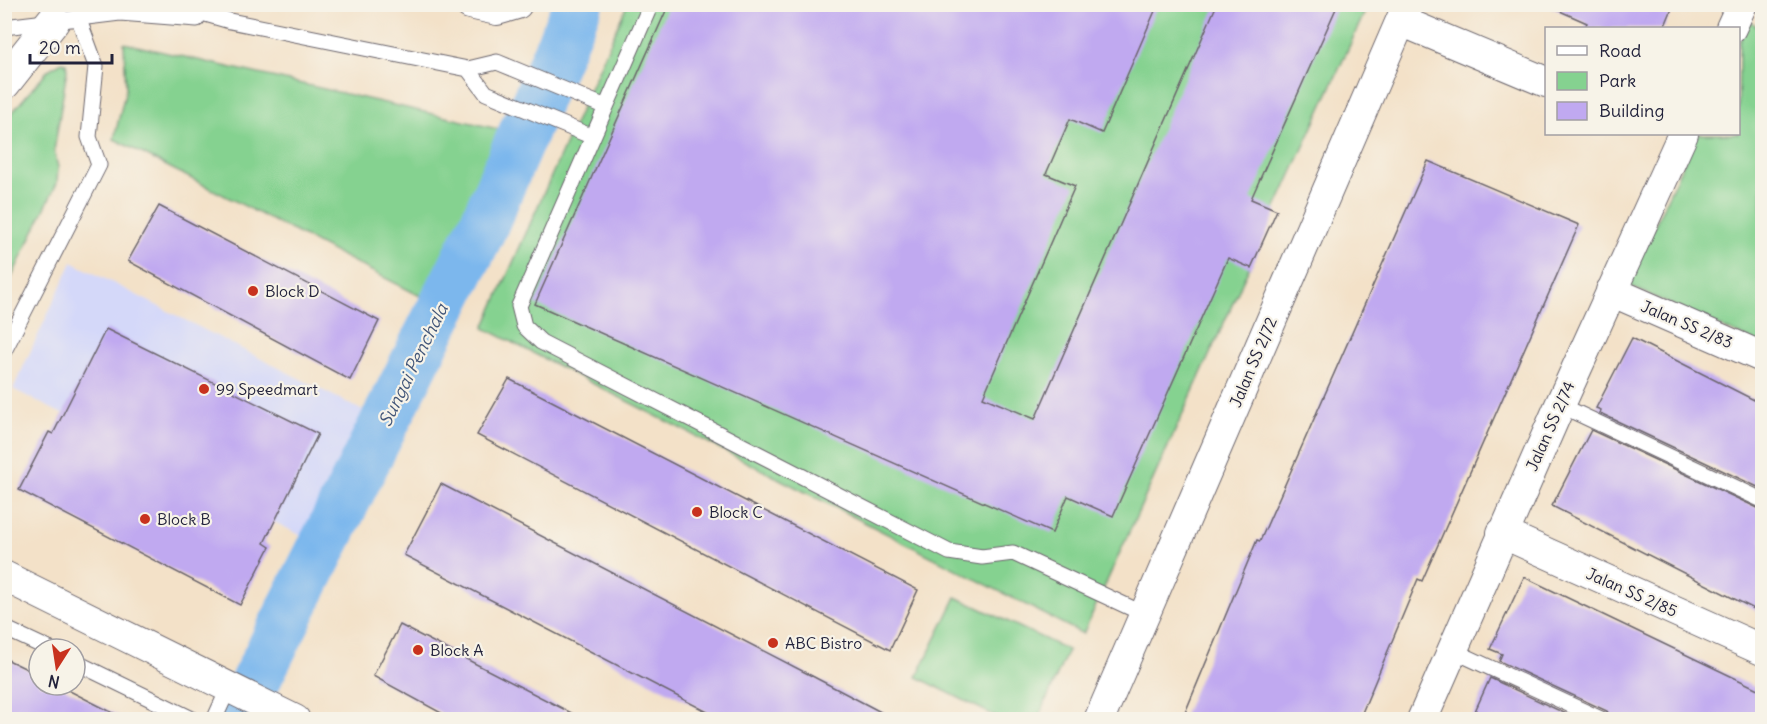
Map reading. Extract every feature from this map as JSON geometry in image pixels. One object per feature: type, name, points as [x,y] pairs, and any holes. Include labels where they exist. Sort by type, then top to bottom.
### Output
[{"type":"main road","points":[[4,83],[65,19]]},
{"type":"street","points":[[470,4],[497,10],[517,5]]},
{"type":"street","points":[[1731,27],[1742,4]]},
{"type":"street","points":[[1405,13],[1545,82]]},
{"type":"street","name":"Jalan SS 2/72","points":[[1099,720],[1405,13]]},
{"type":"street","name":"Jalan SS 2/74","points":[[1422,720],[1502,533],[1680,135]]},
{"type":"street","name":"Jalan SS 2/83","points":[[1611,291],[1762,357]]},
{"type":"street","name":"Jalan SS 2/85","points":[[1502,533],[1762,650]]},
{"type":"street","points":[[4,576],[295,720]]},
{"type":"lane","points":[[171,4],[230,21],[468,69],[497,62],[599,104]]},
{"type":"lane","points":[[651,4],[586,134],[519,306],[524,326],[541,342],[948,552],[982,557],[1013,553],[1144,614]]},
{"type":"lane","points":[[4,27],[120,13],[230,21]]},
{"type":"lane","points":[[4,351],[99,165],[89,137],[96,66],[65,19]]},
{"type":"lane","points":[[468,69],[486,93],[586,134]]},
{"type":"lane","points":[[1560,405],[1762,500]]},
{"type":"lane","points":[[4,628],[27,639]]},
{"type":"lane","points":[[1452,650],[1603,720]]},
{"type":"lane","points":[[87,668],[194,720]]},
{"type":"lane","points":[[214,720],[229,687]]},
{"type":"shaded area","points":[[72,262],[367,413],[304,537],[13,389]]},
{"type":"green space","points":[[627,5],[1368,5],[1083,634],[484,328]]},
{"type":"green space","points":[[1749,20],[1762,30],[1762,345],[1627,285],[1697,135],[1740,135],[1740,40]]},
{"type":"green space","points":[[124,43],[507,131],[428,300],[114,139],[126,89]]},
{"type":"green space","points":[[62,62],[66,63],[67,70],[54,151],[58,167],[57,183],[5,291],[5,121],[48,70]]},
{"type":"green space","points":[[956,597],[1068,650],[1038,719],[1001,719],[917,677]]},
{"type":"building","points":[[669,4],[1158,4],[1102,133],[1070,119],[1046,174],[1075,186],[983,397],[1035,419],[1217,4],[1338,4],[1251,199],[1277,210],[1251,268],[1228,258],[1113,516],[1068,496],[1052,533],[535,304]]},
{"type":"building","points":[[1544,4],[1674,4],[1664,27],[1585,27],[1587,23]]},
{"type":"building","points":[[1428,161],[1579,225],[1422,581],[1418,579],[1359,720],[1182,720],[1257,540],[1260,541]]},
{"type":"building","name":"Block D","points":[[159,206],[379,321],[350,380],[128,261]]},
{"type":"building","points":[[106,329],[318,434],[264,543],[270,547],[240,605],[19,490],[49,432],[53,434]]},
{"type":"building","points":[[1632,338],[1762,404],[1762,489],[1600,413],[1601,410],[1596,408]]},
{"type":"building","name":"Block C","points":[[509,379],[918,590],[890,650],[477,435]]},
{"type":"building","points":[[1591,430],[1762,510],[1762,613],[1552,506]]},
{"type":"building","points":[[441,484],[896,720],[723,720],[404,555]]},
{"type":"building","points":[[1524,577],[1762,691],[1762,720],[1613,720],[1607,711],[1499,661],[1502,654],[1490,649]]},
{"type":"building","name":"Block A","points":[[400,625],[585,720],[454,720],[373,676]]},
{"type":"building","points":[[4,658],[27,669],[27,697],[82,697],[127,720],[4,720]]},
{"type":"building","points":[[1490,678],[1579,720],[1471,720]]},
{"type":"waterway","name":"Sungai Penchala","points":[[236,720],[484,224],[578,4]]},
{"type":"place","name":"Block D","points":[[253,291]]},
{"type":"place","name":"99 Speedmart","points":[[204,389]]},
{"type":"place","name":"Block C","points":[[697,512]]},
{"type":"place","name":"Block B","points":[[145,519]]},
{"type":"place","name":"ABC Bistro","points":[[773,643]]},
{"type":"place","name":"Block A","points":[[418,650]]}]
